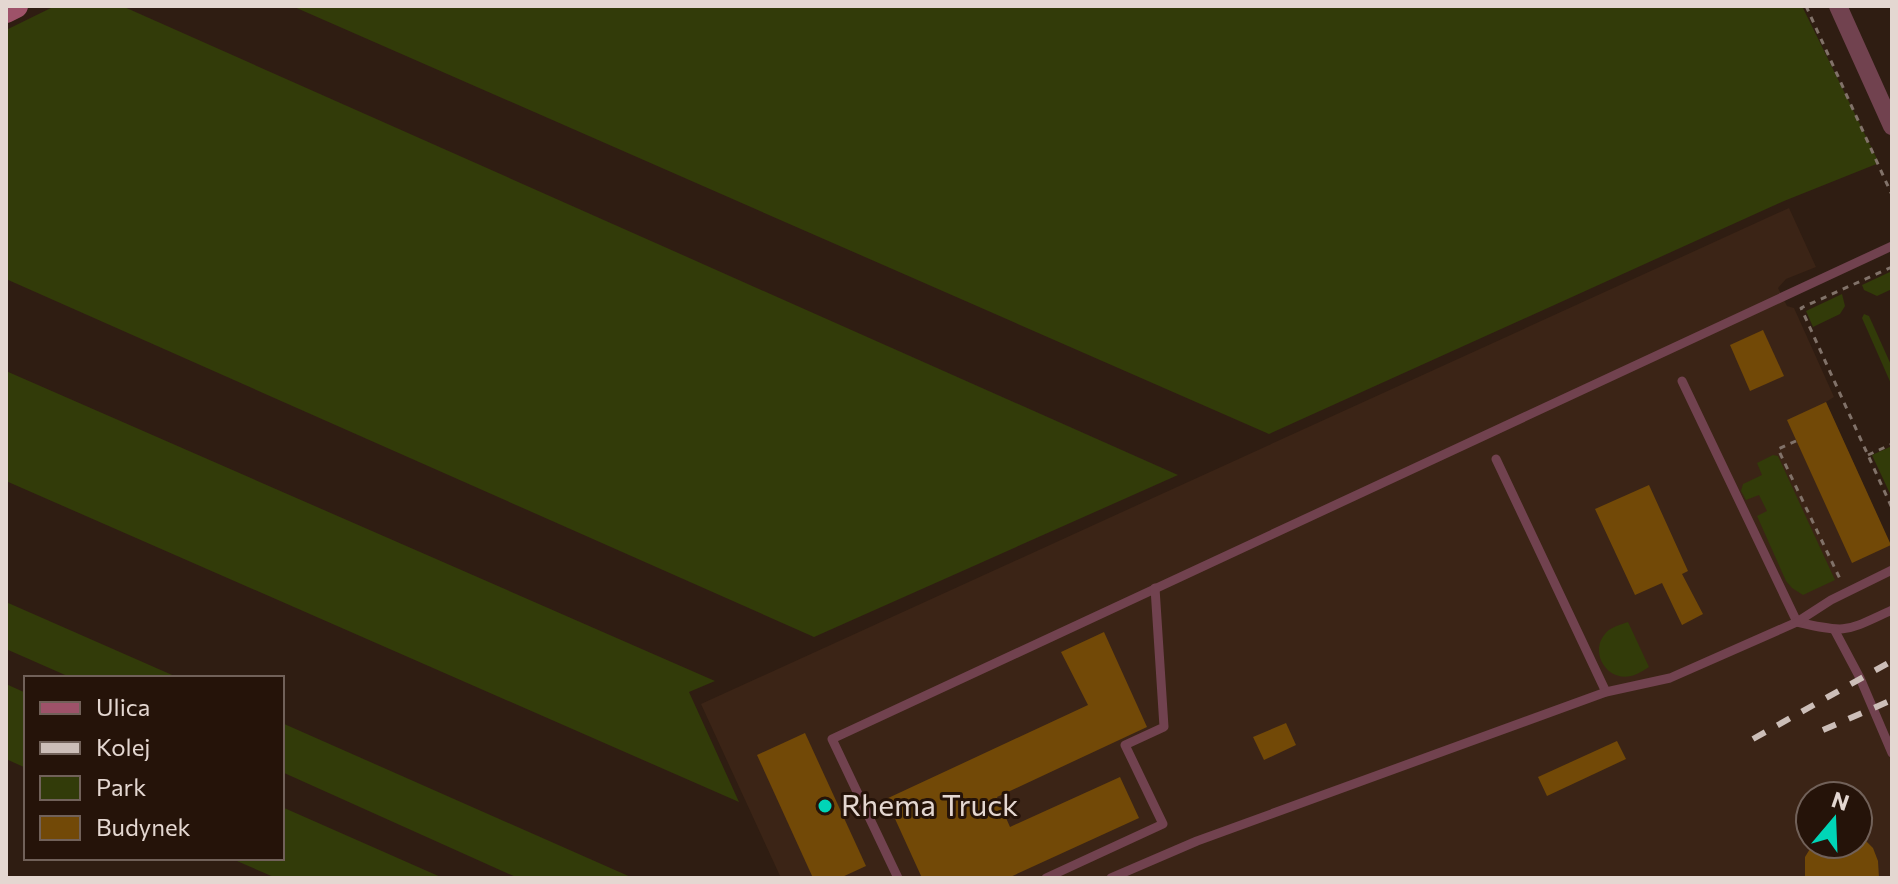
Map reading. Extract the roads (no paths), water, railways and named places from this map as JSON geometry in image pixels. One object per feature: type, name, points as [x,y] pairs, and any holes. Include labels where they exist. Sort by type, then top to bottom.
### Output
[{"type":"street","points":[[6,11],[16,6]]},
{"type":"street","points":[[1838,6],[1892,126]]},
{"type":"lane","points":[[898,878],[832,739],[1892,246]]},
{"type":"lane","points":[[1682,381],[1797,622]]},
{"type":"lane","points":[[1496,459],[1606,692]]},
{"type":"lane","points":[[1111,878],[1197,841],[1606,692],[1670,678],[1797,622],[1831,600],[1892,570]]},
{"type":"lane","points":[[1046,878],[1163,824],[1125,745],[1164,727],[1155,588]]},
{"type":"lane","points":[[1797,622],[1835,631],[1848,630],[1892,610]]},
{"type":"lane","points":[[1835,631],[1860,678],[1892,753]]},
{"type":"railway","points":[[1753,739],[1892,661]]},
{"type":"railway","points":[[1823,730],[1892,700]]},
{"type":"place","name":"Rhema Truck","points":[[825,806]]}]
